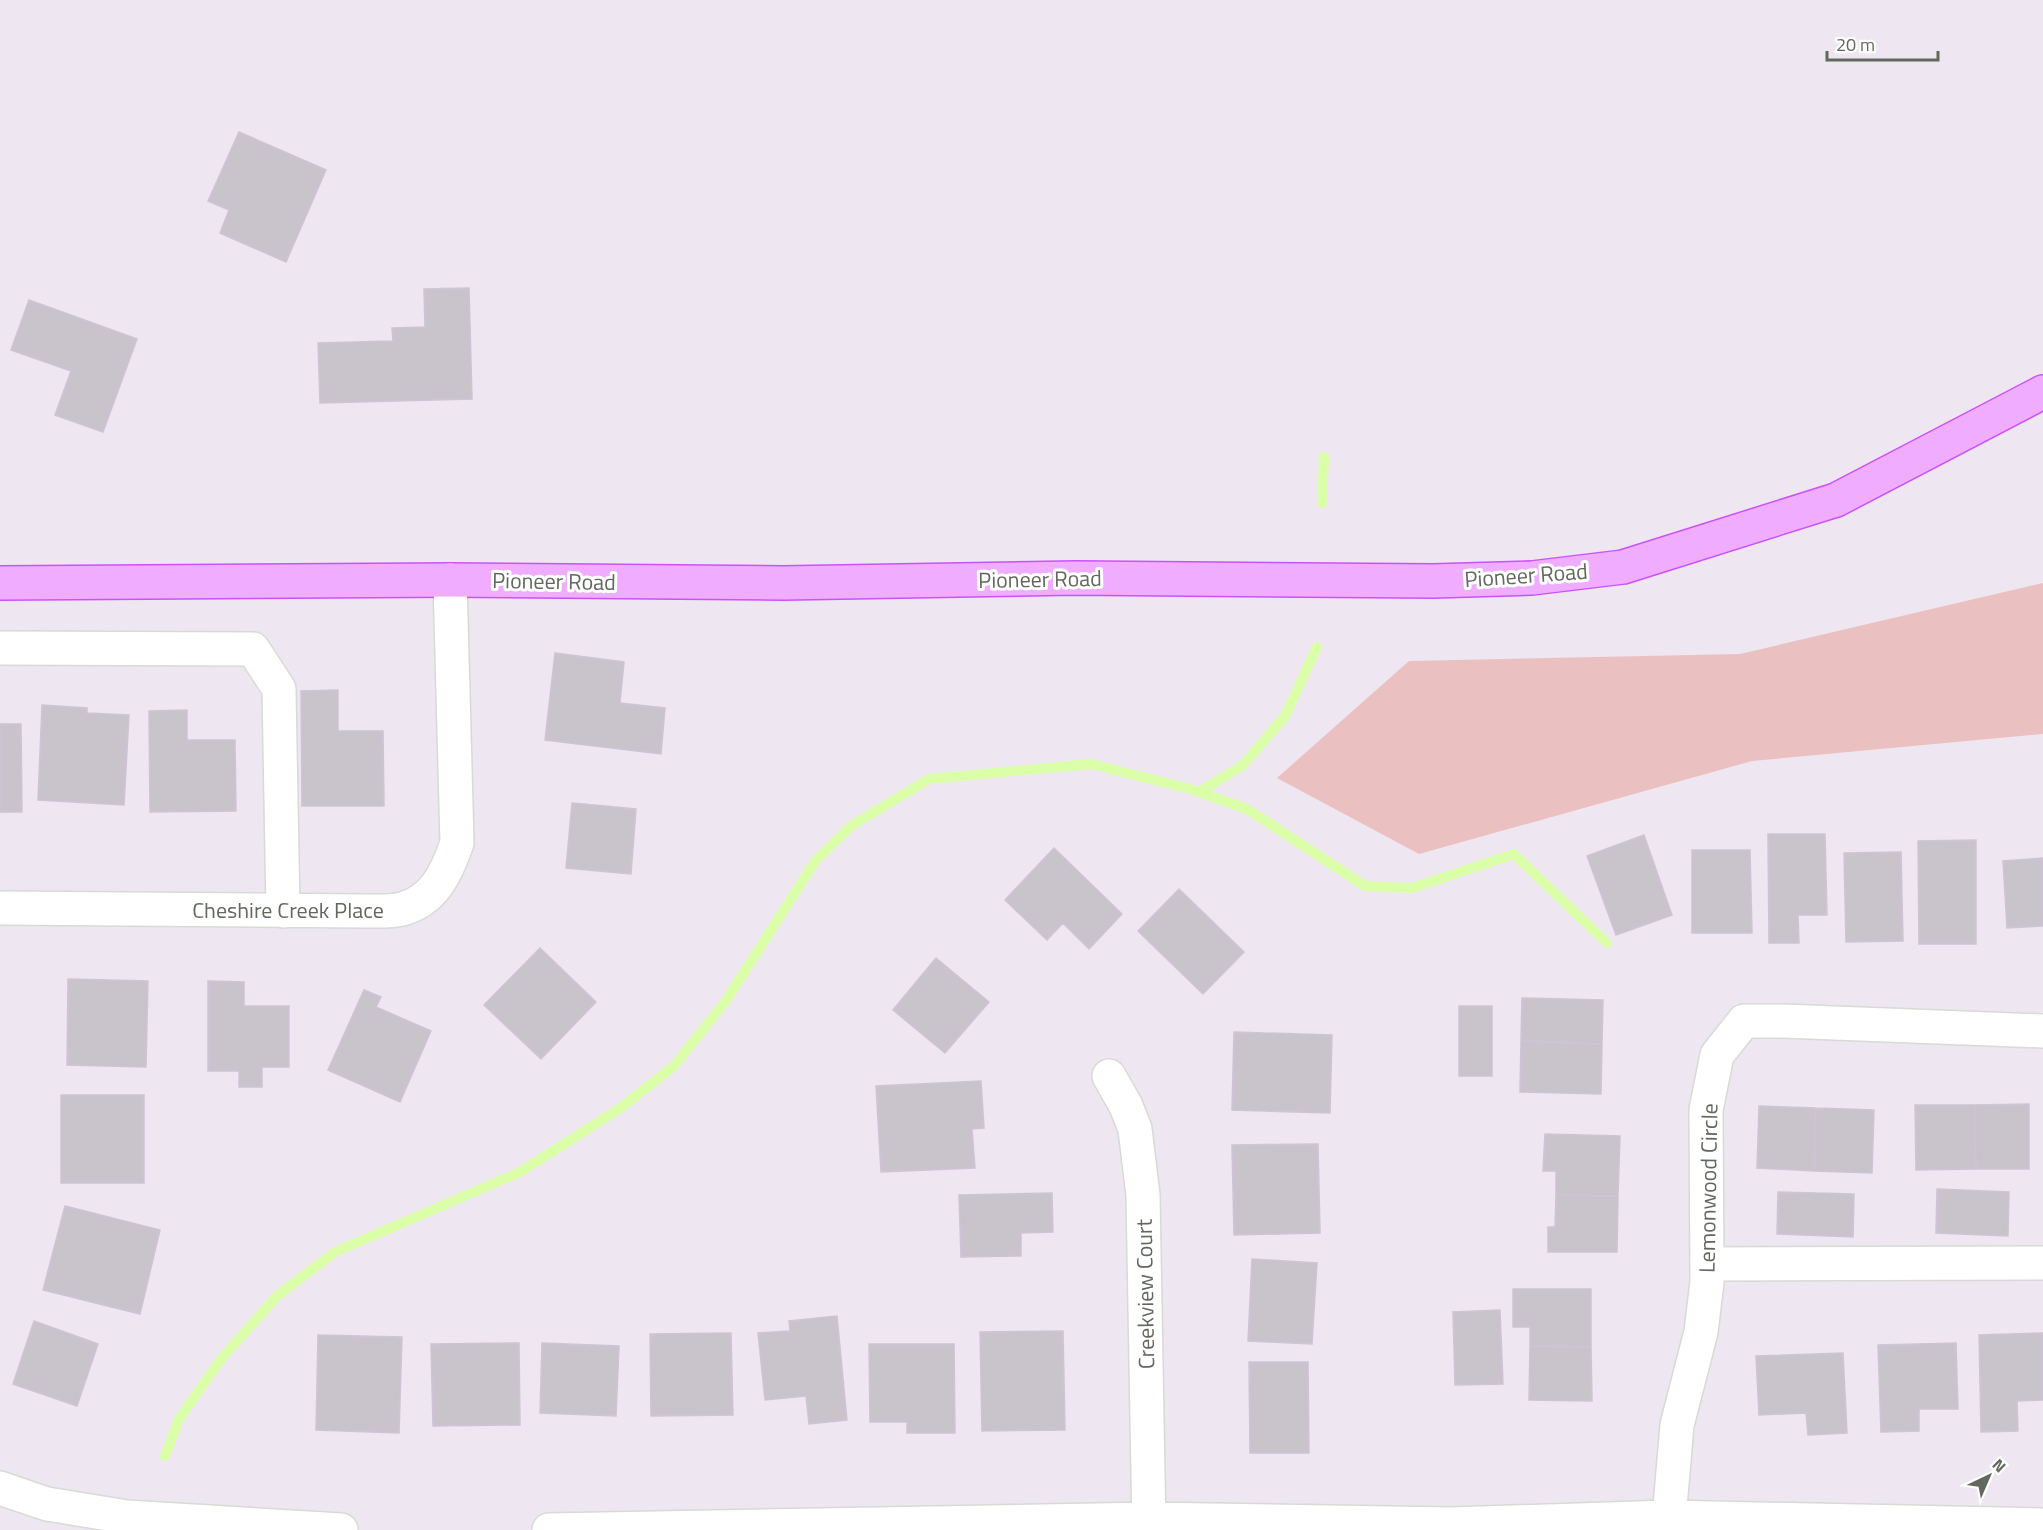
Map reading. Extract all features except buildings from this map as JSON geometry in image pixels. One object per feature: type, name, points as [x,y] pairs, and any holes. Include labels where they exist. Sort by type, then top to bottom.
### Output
[{"type":"main road","name":"Pioneer Road","points":[[0,583],[450,580],[783,583],[1075,578],[1433,581],[1532,578],[1623,567],[1836,500],[2043,392]]},
{"type":"street","name":"Cheshire Creek Place","points":[[0,908],[401,910],[421,902],[438,885],[457,843],[450,580]]},
{"type":"street","points":[[0,648],[253,649],[279,689],[283,911]]},
{"type":"street","name":"Lemonwood Circle","points":[[1668,1523],[1677,1425],[1701,1332],[1707,1282],[1706,1110],[1717,1055],[1744,1022],[1783,1021],[2043,1031]]},
{"type":"street","name":"Creekview Court","points":[[1109,1076],[1126,1106],[1135,1129],[1143,1195],[1149,1524]]},
{"type":"street","points":[[1707,1264],[2043,1263]]},
{"type":"street","points":[[0,1488],[47,1504],[127,1517],[341,1530]]},
{"type":"street","points":[[549,1530],[1149,1524],[1451,1527],[1668,1523],[2043,1525]]},
{"type":"shaded area","points":[[2043,583],[2043,734],[1752,761],[1419,854],[1277,778],[1409,661],[1740,654]]},
{"type":"waterway","points":[[1322,503],[1324,457]]},
{"type":"waterway","points":[[1199,792],[1243,765],[1285,716],[1317,647]]},
{"type":"waterway","points":[[165,1456],[179,1419],[221,1359],[277,1296],[335,1252],[520,1172],[619,1109],[674,1066],[725,1002],[816,860],[851,826],[929,779],[1091,764],[1190,789],[1247,809],[1365,886],[1412,888],[1514,854],[1607,943]]}]
